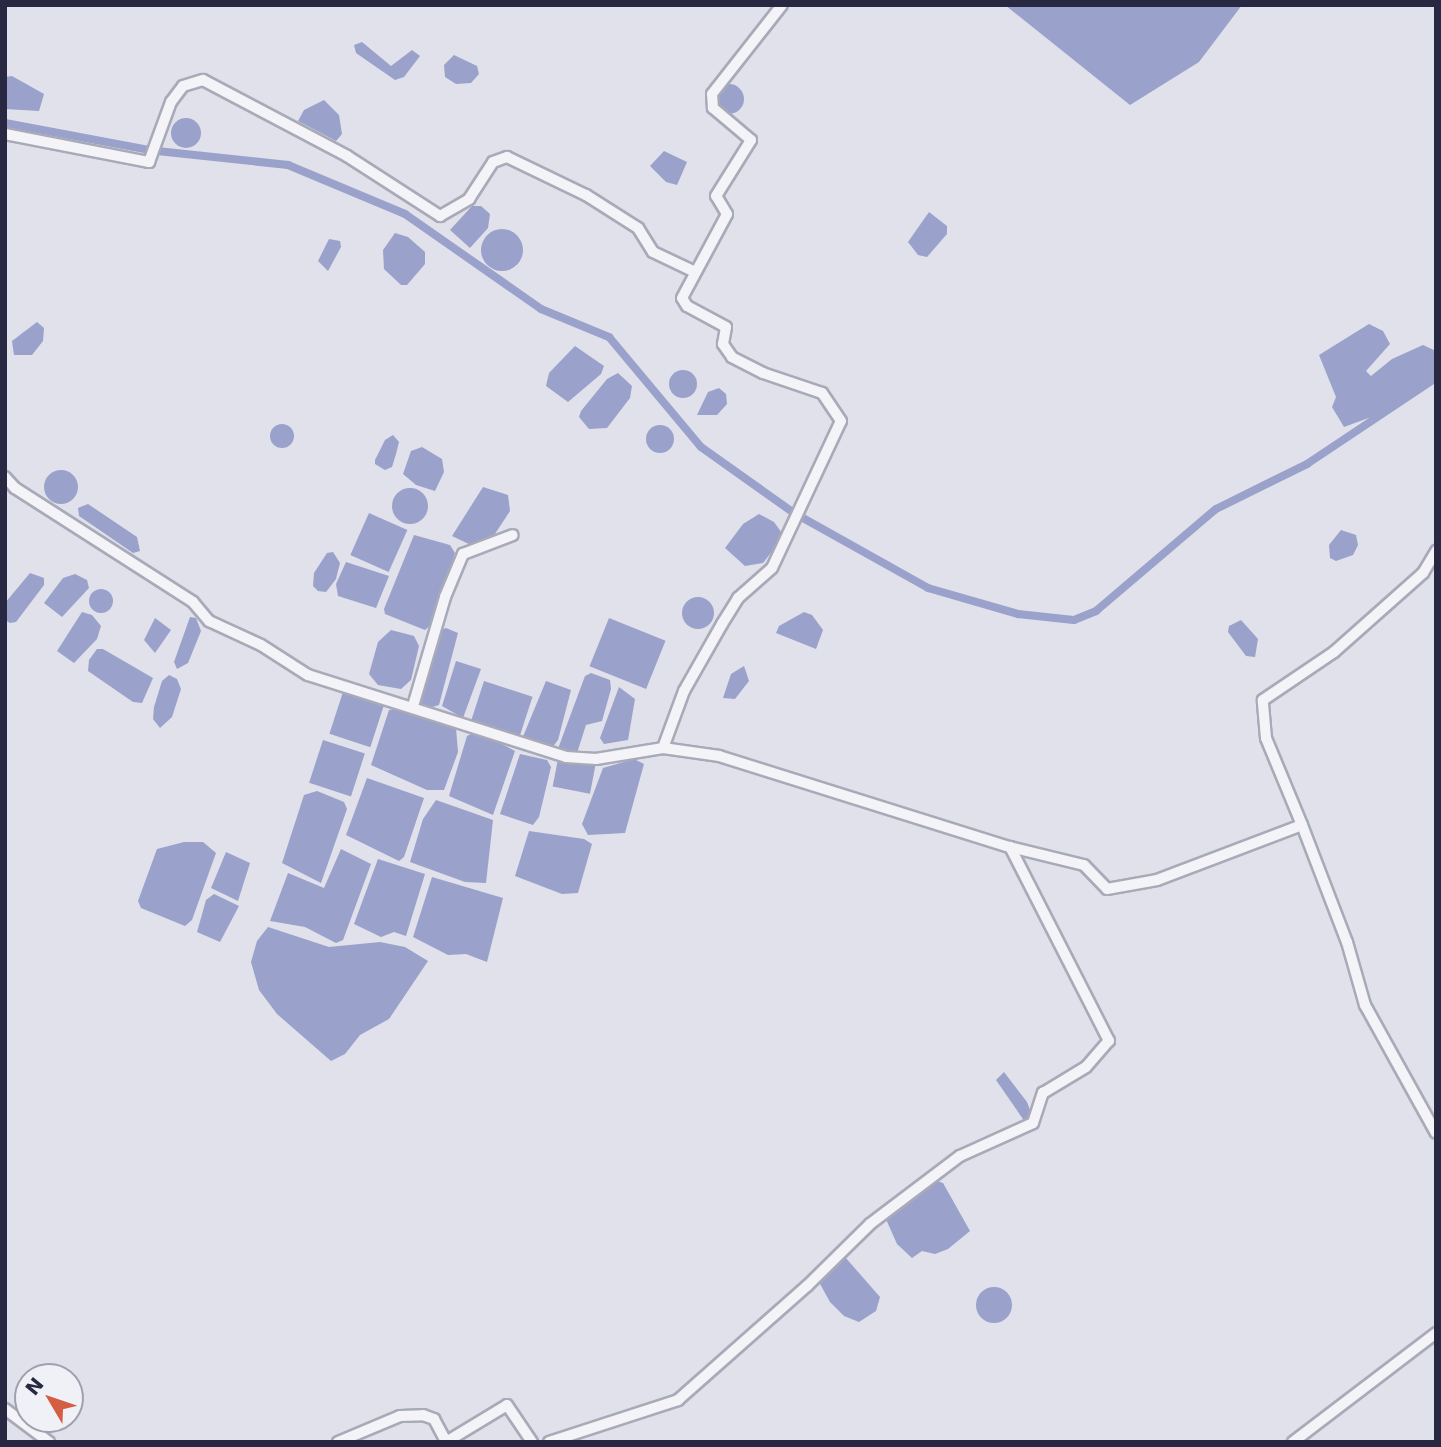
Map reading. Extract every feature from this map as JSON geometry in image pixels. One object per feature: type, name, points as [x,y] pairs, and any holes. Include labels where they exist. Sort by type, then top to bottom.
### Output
[{"type":"street","points":[[663,748],[684,691],[722,624],[738,598],[772,568],[841,421],[822,393],[763,373],[726,351],[726,327],[687,306],[682,298],[693,271],[727,214],[716,196],[751,140],[713,108],[712,94],[782,5]]},
{"type":"street","points":[[5,134],[149,162],[171,102],[183,86],[203,80],[315,138],[440,216],[469,199],[493,162],[507,157],[586,195],[638,229],[653,253],[693,271]]},
{"type":"street","points":[[5,477],[15,488],[193,602],[209,621],[261,645],[308,675],[413,706],[566,757],[596,759],[663,748],[719,757],[1010,847],[1084,865],[1107,889],[1204,864],[1302,825]]},
{"type":"street","points":[[413,706],[445,597],[463,554],[513,535]]},
{"type":"street","points":[[1436,551],[1423,573],[1334,652],[1263,700],[1266,738],[1347,942],[1365,1005],[1436,1133]]},
{"type":"street","points":[[549,1442],[678,1400],[807,1286],[870,1224],[960,1156],[1033,1123],[1037,1099],[1086,1067],[1110,1041],[1010,847]]},
{"type":"street","points":[[1293,1442],[1436,1333]]},
{"type":"street","points":[[338,1442],[400,1416],[423,1415],[434,1419],[446,1442],[507,1405],[532,1442]]},
{"type":"street","points":[[5,1409],[48,1442]]},
{"type":"water","points":[[1005,5],[1242,5],[1199,62],[1130,105]]},
{"type":"water","points":[[362,42],[391,66],[412,50],[420,56],[404,77],[395,80],[356,53],[354,45]]},
{"type":"water","points":[[454,55],[477,66],[479,74],[471,83],[456,84],[445,77],[444,65]]},
{"type":"water","points":[[12,76],[44,94],[39,111],[5,109],[5,77]]},
{"type":"water","points":[[729,84],[735,85],[743,93],[743,105],[735,113],[729,114],[723,113],[715,105],[714,99],[715,93],[723,85]]},
{"type":"water","points":[[324,100],[339,115],[342,134],[336,141],[298,121],[304,110]]},
{"type":"water","points":[[186,118],[197,122],[201,133],[197,144],[186,148],[175,144],[171,133],[175,122]]},
{"type":"water","points":[[664,151],[687,162],[677,185],[666,182],[650,166]]},
{"type":"water","points":[[472,206],[481,206],[490,214],[488,228],[470,248],[450,230]]},
{"type":"water","points":[[929,212],[947,226],[947,234],[927,257],[918,255],[908,242]]},
{"type":"water","points":[[502,229],[517,235],[523,250],[517,265],[502,271],[487,265],[481,250],[487,235]]},
{"type":"water","points":[[395,233],[408,237],[425,252],[425,264],[407,285],[401,285],[384,269],[383,250]]},
{"type":"water","points":[[329,239],[340,241],[341,247],[328,271],[318,261]]},
{"type":"water","points":[[37,322],[44,328],[43,341],[32,355],[14,355],[12,341]]},
{"type":"water","points":[[1369,324],[1383,331],[1390,344],[1366,371],[1371,376],[1392,359],[1423,345],[1436,351],[1436,374],[1374,416],[1344,427],[1332,407],[1336,397],[1319,355]]},
{"type":"water","points":[[575,346],[604,366],[601,374],[568,402],[546,386],[549,373]]},
{"type":"water","points":[[683,370],[693,374],[697,384],[693,394],[683,398],[673,394],[669,384],[673,374]]},
{"type":"water","points":[[618,373],[632,386],[630,398],[607,428],[589,429],[579,417],[581,411],[607,379]]},
{"type":"water","points":[[719,388],[726,394],[727,404],[717,415],[697,415],[708,392]]},
{"type":"water","points":[[277,424],[287,424],[294,431],[294,441],[287,448],[277,448],[270,441],[270,431]]},
{"type":"water","points":[[660,425],[670,429],[674,439],[670,449],[660,453],[650,449],[646,439],[650,429]]},
{"type":"water","points":[[393,435],[399,442],[392,467],[385,470],[375,464],[375,460],[385,440]]},
{"type":"water","points":[[422,447],[442,459],[444,472],[435,491],[416,485],[403,474],[411,451]]},
{"type":"water","points":[[61,470],[73,475],[78,487],[73,499],[61,504],[49,499],[44,487],[49,475]]},
{"type":"water","points":[[483,487],[508,495],[510,511],[491,540],[475,547],[452,536]]},
{"type":"water","points":[[410,488],[423,493],[428,506],[423,519],[410,524],[397,519],[392,506],[397,493]]},
{"type":"water","points":[[88,504],[137,537],[140,551],[133,553],[79,516],[78,508]]},
{"type":"water","points":[[369,513],[407,530],[389,572],[350,555]]},
{"type":"water","points":[[759,514],[774,522],[784,536],[763,563],[745,566],[725,548],[743,524]]},
{"type":"water","points":[[1341,530],[1356,535],[1358,545],[1353,555],[1336,561],[1330,558],[1329,545]]},
{"type":"water","points":[[414,535],[450,545],[455,553],[432,624],[425,630],[385,614],[384,609]]},
{"type":"water","points":[[333,552],[340,563],[336,579],[326,592],[318,591],[313,586],[314,573],[327,553]]},
{"type":"water","points":[[346,562],[389,576],[376,608],[338,596],[336,584]]},
{"type":"water","points":[[30,573],[44,578],[44,585],[16,622],[10,623],[5,620],[5,603]]},
{"type":"water","points":[[75,574],[87,580],[89,588],[62,617],[44,603],[63,578]]},
{"type":"water","points":[[96,589],[106,589],[113,596],[113,606],[106,613],[96,613],[89,606],[89,596]]},
{"type":"water","points":[[698,597],[710,601],[714,613],[710,625],[698,629],[686,625],[682,613],[686,601]]},
{"type":"water","points":[[82,612],[92,615],[101,626],[97,639],[74,663],[57,651]]},
{"type":"water","points":[[804,612],[812,615],[823,630],[816,649],[776,633],[779,626]]},
{"type":"water","points":[[190,617],[196,618],[201,631],[188,663],[177,669],[174,662]]},
{"type":"water","points":[[155,618],[171,630],[155,653],[144,640]]},
{"type":"water","points":[[609,618],[666,641],[646,689],[590,666]]},
{"type":"water","points":[[1241,620],[1258,639],[1255,657],[1246,656],[1228,632],[1229,626]]},
{"type":"water","points":[[446,628],[458,633],[439,705],[429,708],[419,702],[439,631]]},
{"type":"water","points":[[391,630],[414,636],[419,646],[411,680],[401,689],[378,685],[369,674],[378,642]]},
{"type":"water","points":[[97,649],[103,649],[153,678],[142,703],[133,702],[88,671],[89,660]]},
{"type":"water","points":[[456,661],[481,669],[463,718],[442,706]]},
{"type":"water","points":[[744,666],[749,681],[735,699],[723,698],[731,674]]},
{"type":"water","points":[[591,673],[610,680],[611,689],[602,721],[586,725],[576,756],[559,751],[559,746],[585,676]]},
{"type":"water","points":[[169,675],[177,679],[181,689],[172,717],[160,728],[153,719],[154,707],[162,681]]},
{"type":"water","points":[[484,681],[533,697],[520,737],[471,721]]},
{"type":"water","points":[[546,681],[571,690],[558,740],[551,749],[522,739]]},
{"type":"water","points":[[619,687],[635,699],[628,740],[604,744],[600,738]]},
{"type":"water","points":[[343,692],[384,705],[370,747],[329,734]]},
{"type":"water","points":[[399,708],[456,728],[458,752],[444,790],[427,790],[371,765],[389,710]]},
{"type":"water","points":[[477,731],[515,751],[493,815],[449,796],[467,736]]},
{"type":"water","points":[[323,740],[365,754],[351,796],[309,783]]},
{"type":"water","points":[[520,754],[547,760],[551,767],[539,817],[533,825],[500,814]]},
{"type":"water","points":[[558,759],[595,766],[590,794],[553,786]]},
{"type":"water","points":[[634,759],[644,764],[625,833],[588,835],[582,824],[603,768]]},
{"type":"water","points":[[367,778],[424,798],[404,857],[399,861],[346,835]]},
{"type":"water","points":[[317,791],[344,802],[347,809],[321,883],[282,863],[304,795]]},
{"type":"water","points":[[436,800],[493,820],[486,883],[465,882],[410,862],[423,819]]},
{"type":"water","points":[[529,831],[584,839],[592,844],[578,893],[562,894],[515,876]]},
{"type":"water","points":[[184,842],[203,842],[216,853],[192,920],[185,926],[141,908],[138,901],[157,849]]},
{"type":"water","points":[[341,849],[371,864],[343,940],[336,943],[305,927],[270,921],[288,873],[324,888]]},
{"type":"water","points":[[226,852],[250,863],[238,901],[211,888]]},
{"type":"water","points":[[378,859],[425,874],[406,936],[394,932],[381,937],[354,924]]},
{"type":"water","points":[[432,877],[503,898],[487,962],[466,954],[448,955],[413,937]]},
{"type":"water","points":[[214,894],[239,906],[220,942],[197,932],[206,900]]},
{"type":"water","points":[[268,927],[329,947],[380,942],[405,947],[428,961],[389,1019],[360,1035],[345,1054],[331,1061],[277,1014],[259,990],[251,962],[257,941]]},
{"type":"water","points":[[1004,1072],[1027,1102],[1033,1118],[1025,1122],[996,1080]]},
{"type":"water","points":[[934,1180],[943,1183],[970,1231],[948,1249],[935,1254],[922,1251],[912,1258],[897,1244],[885,1217]]},
{"type":"water","points":[[845,1257],[880,1297],[876,1311],[859,1322],[844,1316],[830,1302],[819,1282],[837,1259]]},
{"type":"water","points":[[994,1287],[1007,1292],[1012,1305],[1007,1318],[994,1323],[981,1318],[976,1305],[981,1292]]},
{"type":"waterway","points":[[5,123],[155,151]]},
{"type":"waterway","points":[[157,151],[288,165],[405,214],[541,309],[609,337],[701,447],[794,513],[928,588],[1018,614],[1074,620],[1096,611],[1216,509],[1307,464],[1436,378]]}]
